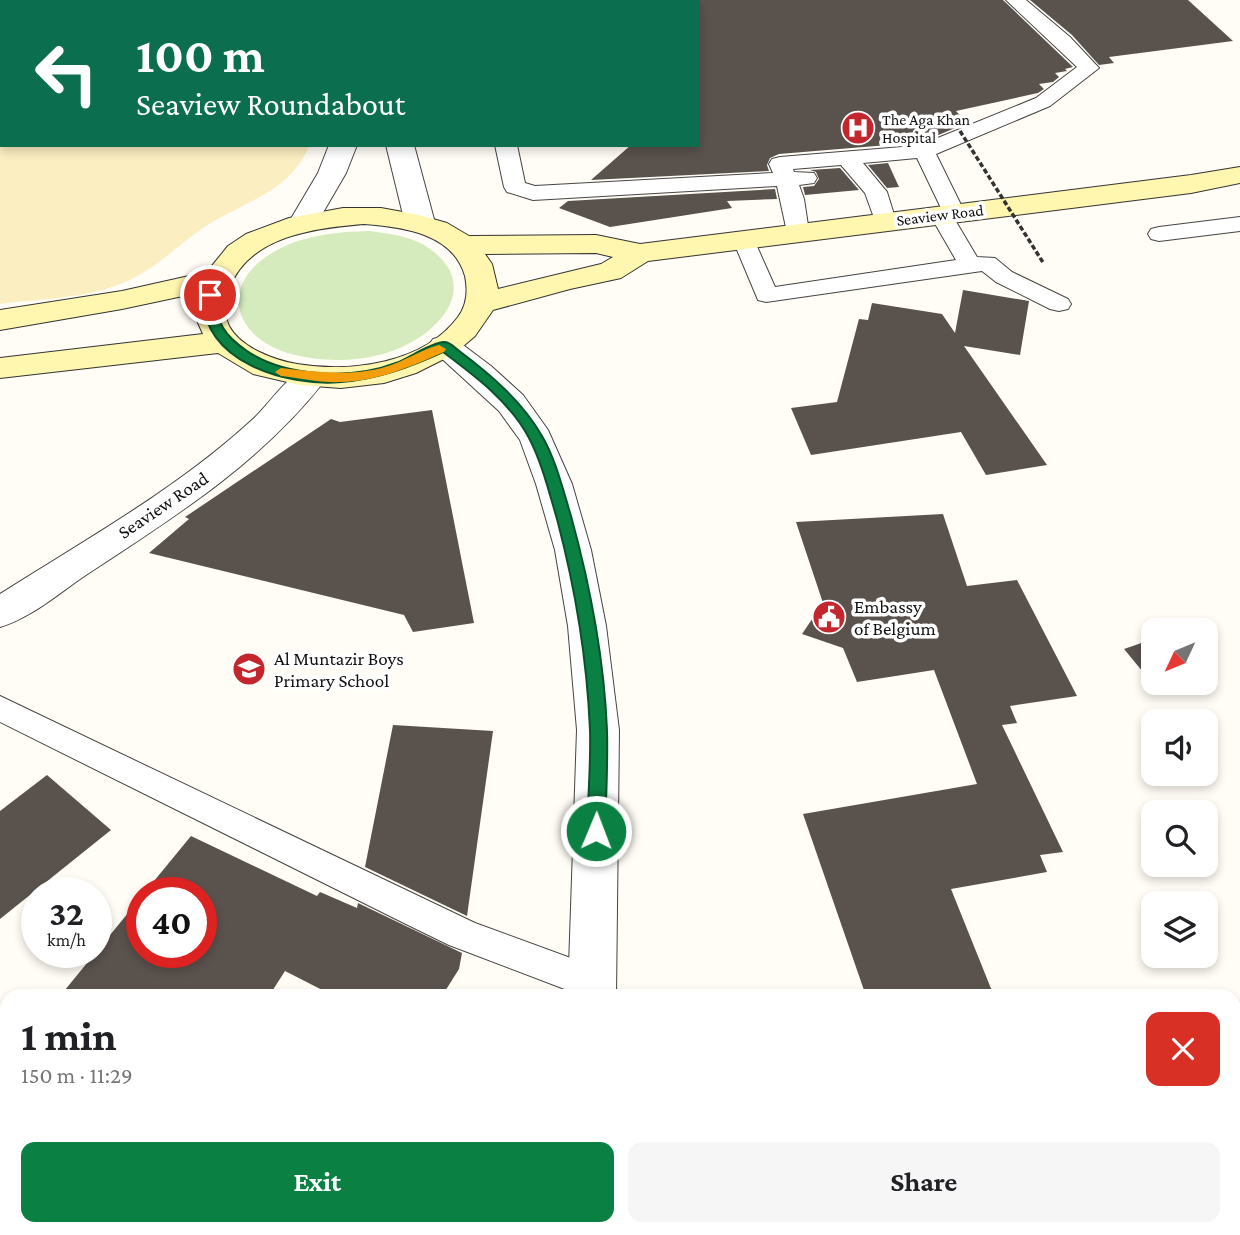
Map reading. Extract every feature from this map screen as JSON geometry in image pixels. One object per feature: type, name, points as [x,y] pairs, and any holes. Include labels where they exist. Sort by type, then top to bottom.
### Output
[{"type":"main road","name":"Seaview Road","points":[[461,245],[596,244],[640,253],[1191,184],[1240,175]]},
{"type":"main road","points":[[363,215],[393,217],[420,223],[443,233],[461,245],[481,272],[483,288],[480,304],[461,333],[444,346],[409,363],[368,375],[310,377],[259,365],[224,342],[214,327],[209,311],[210,295],[216,279],[242,251],[260,239],[304,222],[363,215]]},
{"type":"main road","name":"Seaview Road","points":[[480,304],[610,272],[640,253]]},
{"type":"main road","points":[[0,320],[122,300],[216,279]]},
{"type":"main road","points":[[0,368],[224,342]]},
{"type":"street","points":[[304,222],[332,173],[342,147]]},
{"type":"street","points":[[401,147],[420,223]]},
{"type":"street","points":[[444,346],[480,373],[511,403],[536,438],[554,484],[573,550],[587,626],[598,730],[592,989]]},
{"type":"street","name":"Seaview Road","points":[[0,613],[181,495],[231,458],[288,407],[310,377]]},
{"type":"lane","points":[[506,147],[514,187],[533,193],[855,165],[924,151],[1043,102],[1089,68],[1063,41],[1015,0]]},
{"type":"lane","points":[[783,172],[851,151],[899,148],[916,142],[924,151],[970,265]]},
{"type":"lane","points":[[855,165],[876,192],[884,222]]},
{"type":"lane","points":[[783,172],[793,199],[798,232]]},
{"type":"lane","points":[[1159,234],[1240,224]]},
{"type":"lane","points":[[743,238],[766,295],[987,263],[1004,277],[1059,304]]},
{"type":"lane","points":[[0,708],[440,923],[592,989]]},
{"type":"path","points":[[960,131],[1044,264]]},
{"type":"green space","points":[[369,231],[416,241],[444,261],[454,287],[452,300],[436,324],[397,349],[352,359],[321,359],[291,354],[272,347],[257,337],[246,324],[240,310],[239,296],[244,281],[255,266],[272,253],[295,242],[344,232]]},
{"type":"sand","points":[[0,147],[309,147],[295,169],[280,184],[206,226],[162,260],[126,282],[85,294],[0,304]]},
{"type":"building","points":[[700,0],[1003,0],[1073,67],[1055,73],[1059,77],[1053,82],[1039,84],[1044,89],[1038,93],[956,111],[967,123],[929,139],[920,133],[911,133],[906,135],[900,144],[779,154],[770,158],[767,165],[769,171],[591,180],[629,147],[700,147]]},
{"type":"building","points":[[1030,0],[1188,0],[1233,41],[1109,57],[1114,63],[1099,65],[1072,35]]},
{"type":"building","points":[[888,163],[899,187],[887,188],[868,165]]},
{"type":"building","points":[[840,168],[859,190],[805,195],[803,187],[814,186],[819,179],[816,172],[810,170]]},
{"type":"building","points":[[775,189],[777,199],[727,201],[732,208],[610,227],[559,208],[568,201]]},
{"type":"building","points":[[963,290],[1029,301],[1020,355],[964,346],[1047,465],[986,475],[961,432],[811,455],[791,408],[837,402],[859,319],[868,320],[872,303],[942,314],[955,333]]},
{"type":"building","points":[[432,410],[474,623],[413,632],[404,615],[149,553],[189,519],[185,517],[331,419],[340,422]]},
{"type":"building","points":[[943,514],[967,586],[1017,580],[1077,696],[1010,706],[1017,723],[1002,725],[1063,852],[1040,855],[1047,872],[951,889],[991,989],[864,989],[803,814],[977,784],[934,670],[857,682],[843,648],[802,634],[823,603],[796,522]]},
{"type":"building","points":[[1141,643],[1141,670],[1124,649]]},
{"type":"building","points":[[393,725],[493,731],[467,916],[365,867]]},
{"type":"building","points":[[47,775],[111,830],[52,877],[21,877],[21,902],[0,919],[0,811]]},
{"type":"building","points":[[191,836],[317,896],[320,892],[357,908],[358,903],[462,953],[459,969],[446,989],[320,989],[285,971],[273,989],[66,989],[83,968],[112,968],[112,933],[126,916],[126,968],[217,968],[217,877],[157,877]]},
{"type":"slow traffic","points":[[281,372],[339,378],[368,375],[422,359],[439,349]]},
{"type":"place","name":"The Aga Khan Hospital","points":[[858,128]]},
{"type":"place","name":"Embassy of Belgium","points":[[829,617]]},
{"type":"place","name":"Al Muntazir Boys Primary School","points":[[249,669]]},
{"type":"route","points":[[210,295],[209,311],[214,327],[224,342],[259,365],[283,373],[339,378],[396,368],[422,359],[444,346],[480,373],[511,403],[536,438],[554,484],[573,550],[587,626],[598,730],[596,831]]}]
